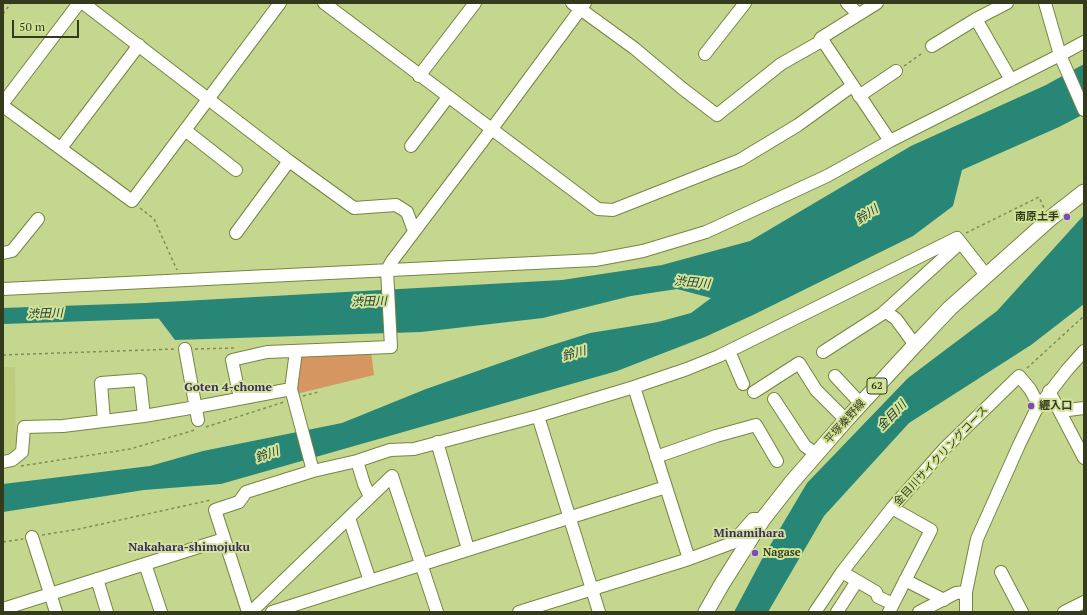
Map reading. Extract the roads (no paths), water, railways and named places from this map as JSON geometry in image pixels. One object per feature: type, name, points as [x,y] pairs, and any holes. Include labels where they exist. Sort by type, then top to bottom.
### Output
[{"type":"main road","name":"平塚秦野線","points":[[706,612],[763,519],[792,482],[846,420],[915,345],[986,275],[1052,216],[1084,192]]},
{"type":"street","points":[[3,103],[79,3]]},
{"type":"street","points":[[84,3],[289,161],[354,208],[396,205],[408,212],[414,231]]},
{"type":"street","points":[[3,106],[132,202],[280,3]]},
{"type":"street","points":[[324,3],[419,76],[598,209],[613,210],[740,160],[855,91],[896,71]]},
{"type":"street","points":[[419,76],[475,3]]},
{"type":"street","points":[[705,54],[745,3]]},
{"type":"street","points":[[847,3],[858,14]]},
{"type":"street","points":[[240,398],[232,360],[267,352],[391,347],[387,270],[414,231],[492,130],[579,5],[717,115],[781,64],[818,43],[821,38],[876,3]]},
{"type":"street","points":[[932,46],[976,19],[1007,3]]},
{"type":"street","points":[[1046,3],[1061,58],[1084,110]]},
{"type":"street","points":[[976,19],[1011,80]]},
{"type":"street","points":[[821,38],[855,91],[890,141]]},
{"type":"street","points":[[3,289],[595,260],[643,251],[706,232],[827,176],[890,141],[1011,80],[1061,58],[1084,42]]},
{"type":"street","points":[[61,148],[138,45]]},
{"type":"street","points":[[410,146],[448,97]]},
{"type":"street","points":[[185,130],[236,170]]},
{"type":"street","points":[[236,232],[289,161]]},
{"type":"street","points":[[3,253],[12,251],[38,218]]},
{"type":"street","points":[[958,240],[986,275]]},
{"type":"street","points":[[823,352],[885,311],[958,240]]},
{"type":"street","points":[[437,612],[392,476],[250,612],[215,510],[239,502],[246,492],[313,471],[357,461],[390,450],[414,449],[538,416],[634,387],[687,369],[728,351],[958,240]]},
{"type":"street","points":[[885,311],[896,319],[915,345]]},
{"type":"street","points":[[185,349],[200,426]]},
{"type":"street","points":[[296,351],[293,398],[313,471]]},
{"type":"street","points":[[728,351],[743,384]]},
{"type":"street","points":[[966,612],[966,592],[977,539],[1019,445],[1039,406],[1049,391],[1084,352]]},
{"type":"street","points":[[754,392],[799,363],[816,390],[846,420]]},
{"type":"street","points":[[835,376],[861,404]]},
{"type":"street","name":"金目川サイクリングコース","points":[[815,612],[842,572],[892,508],[945,448],[1019,376],[1030,389],[1039,406]]},
{"type":"street","points":[[104,421],[101,383],[140,380],[144,416]]},
{"type":"street","points":[[634,387],[689,559]]},
{"type":"street","points":[[1049,391],[1084,458]]},
{"type":"street","points":[[3,462],[12,460],[22,452],[24,427],[63,426],[144,416],[196,408],[240,398],[293,398]]},
{"type":"street","points":[[774,399],[805,446],[816,454]]},
{"type":"street","points":[[1060,411],[1084,408]]},
{"type":"street","points":[[538,416],[599,612]]},
{"type":"street","points":[[656,457],[716,436],[756,425],[777,461]]},
{"type":"street","points":[[437,442],[468,549]]},
{"type":"street","points":[[357,461],[364,484],[370,497]]},
{"type":"street","points":[[272,612],[422,563],[666,487]]},
{"type":"street","points":[[842,572],[876,592],[878,597],[891,608],[931,530],[892,508]]},
{"type":"street","points":[[349,518],[370,581]]},
{"type":"street","points":[[519,612],[689,559],[732,543],[753,519],[763,519]]},
{"type":"street","points":[[32,537],[56,612]]},
{"type":"street","points":[[3,609],[224,539]]},
{"type":"street","points":[[145,564],[161,612]]},
{"type":"street","points":[[1001,572],[1022,612]]},
{"type":"street","points":[[97,579],[108,612]]},
{"type":"street","points":[[905,580],[944,600]]},
{"type":"street","points":[[837,612],[857,581]]},
{"type":"street","points":[[919,612],[956,593],[966,592]]},
{"type":"street","points":[[1064,612],[1084,602]]},
{"type":"water","name":"鈴川","points":[[1084,64],[1084,114],[1059,127],[962,170],[953,206],[913,236],[705,337],[617,371],[221,484],[144,490],[3,512],[3,484],[150,466],[203,451],[342,423],[426,389],[590,333],[658,322],[691,313],[711,298],[677,289],[631,296],[543,318],[421,332],[175,340],[147,303],[562,280],[662,265],[750,241],[911,146],[1046,85]]},
{"type":"water","name":"金目川","points":[[1084,215],[1084,304],[1031,345],[909,423],[824,516],[768,612],[734,612],[762,559],[807,483],[908,378],[997,311]]},
{"type":"waterway","name":"渋田川","points":[[3,316],[174,310]]},
{"type":"place","name":"南原土手","points":[[1067,217]]},
{"type":"place","name":"纒入口","points":[[1031,406]]},
{"type":"place","name":"Nagase","points":[[755,553]]},
{"type":"district","name":"Goten 4-chome","points":[[228,388]]},
{"type":"district","name":"Minamihara","points":[[749,534]]},
{"type":"district","name":"Nakahara-shimojuku","points":[[189,548]]}]
